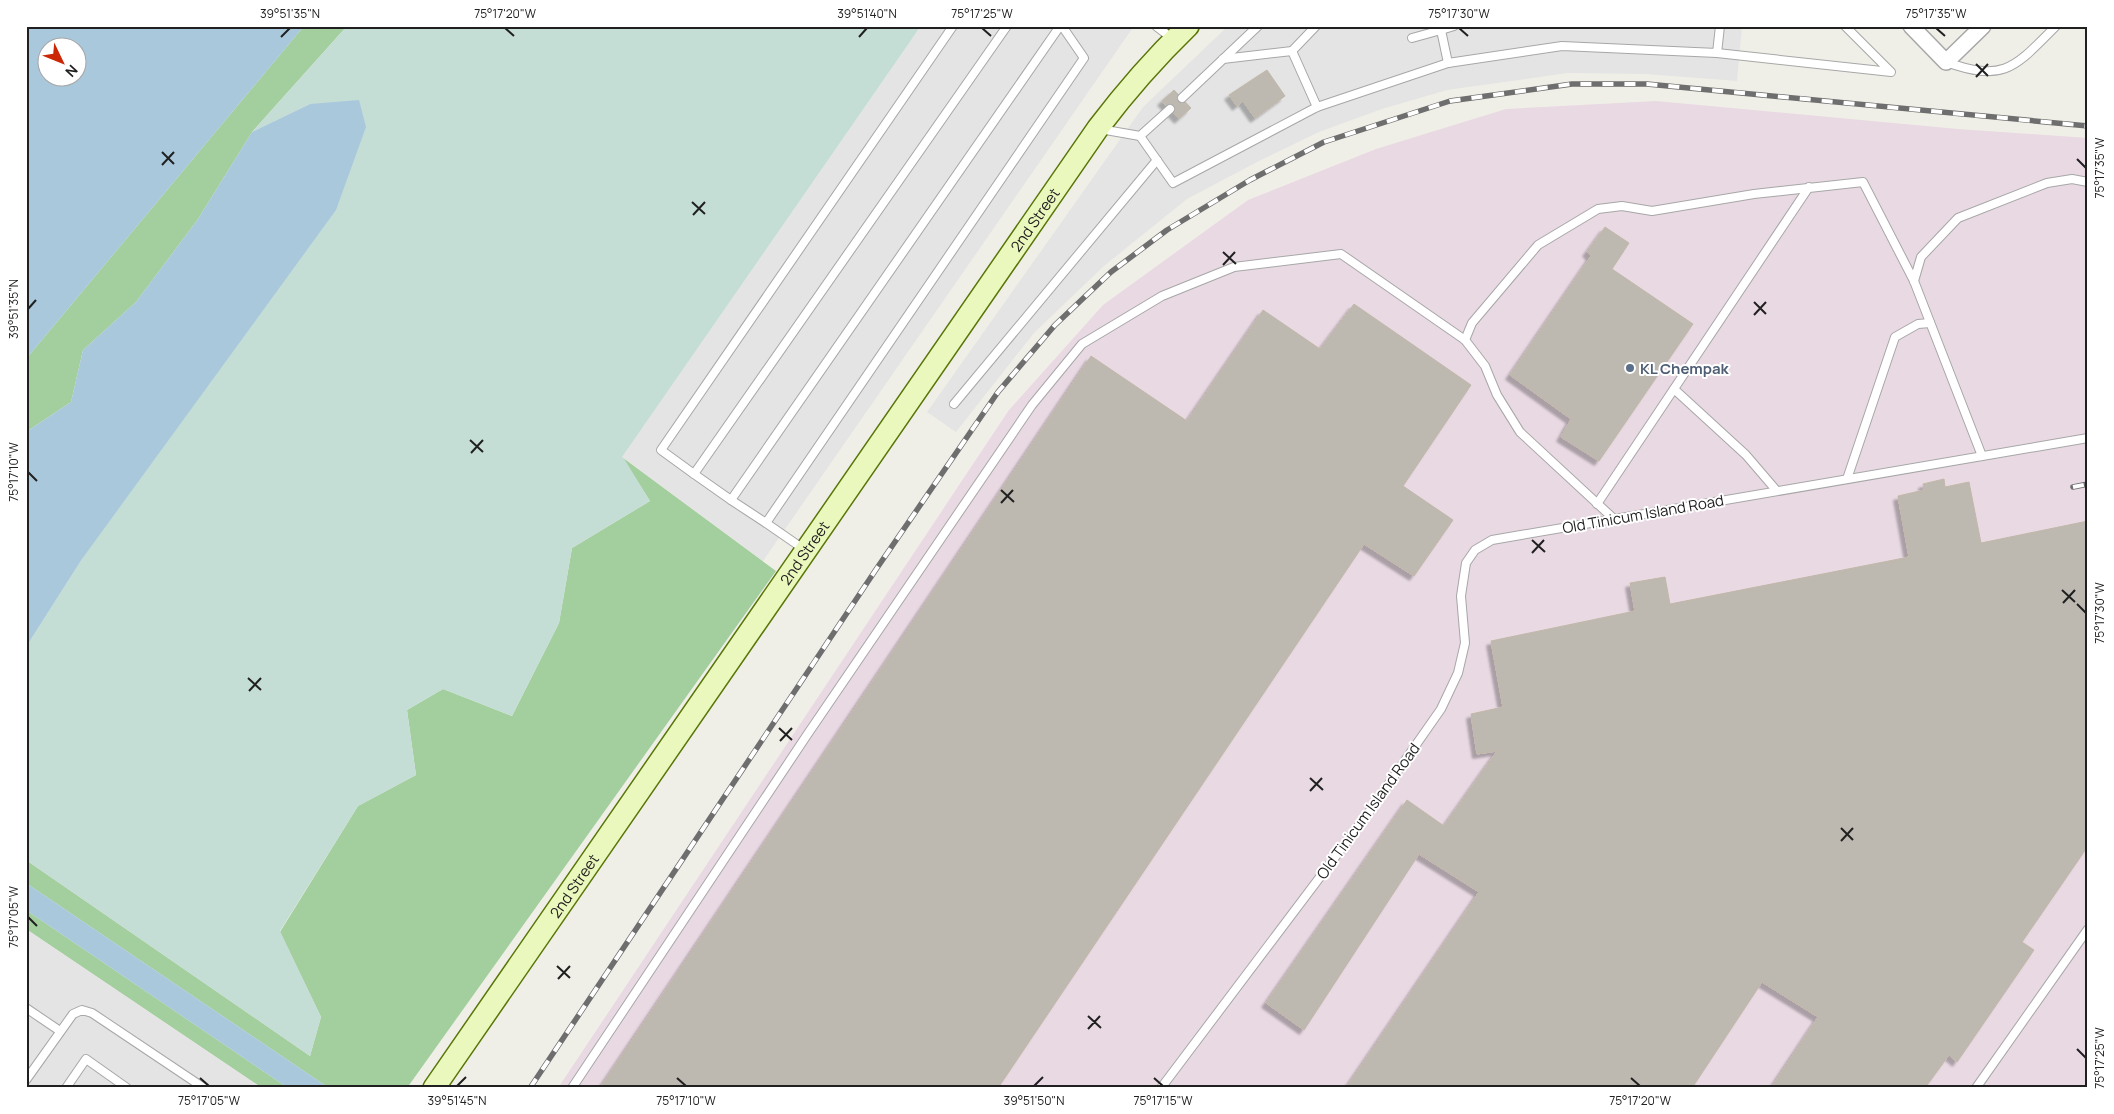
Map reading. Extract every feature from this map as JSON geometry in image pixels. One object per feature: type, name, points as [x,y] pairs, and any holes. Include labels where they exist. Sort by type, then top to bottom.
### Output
[{"type":"street","points":[[1912,26],[1946,62],[1983,26]]},
{"type":"street","name":"2nd Street","points":[[434,1088],[1098,128],[1126,92],[1181,33]]},
{"type":"lane","points":[[806,550],[660,450],[954,26]]},
{"type":"lane","points":[[694,474],[1007,26]]},
{"type":"lane","points":[[731,500],[1061,26],[1084,58],[766,523]]},
{"type":"lane","points":[[1156,26],[1181,33]]},
{"type":"lane","points":[[1182,98],[1258,26]]},
{"type":"lane","points":[[1223,59],[1292,51],[1316,26]]},
{"type":"lane","points":[[1412,38],[1454,26]]},
{"type":"lane","points":[[1717,53],[1720,26]]},
{"type":"lane","points":[[1098,128],[1140,136],[1172,183],[1318,107],[1448,63],[1562,46],[1717,53],[1891,72],[1845,26]]},
{"type":"lane","points":[[1946,62],[1968,70],[1995,72],[2004,70],[2026,57],[2056,26]]},
{"type":"lane","points":[[1440,30],[1448,63]]},
{"type":"lane","points":[[1292,51],[1318,107]]},
{"type":"lane","points":[[1140,136],[1170,109]]},
{"type":"lane","points":[[954,404],[1156,160]]},
{"type":"lane","points":[[1914,280],[1921,257],[1958,218],[2047,183],[2072,179],[2088,182]]},
{"type":"lane","points":[[1465,340],[1472,323],[1538,245],[1598,209],[1622,206],[1652,211],[1754,194],[1863,182],[1914,280],[1982,456]]},
{"type":"lane","points":[[1597,504],[1809,187]]},
{"type":"lane","points":[[572,1088],[806,735],[1027,413],[1082,344],[1162,296],[1234,267],[1341,254],[1465,340],[1485,366],[1497,395],[1520,432],[1614,519]]},
{"type":"lane","points":[[1847,478],[1894,337],[1918,324],[1930,323]]},
{"type":"lane","points":[[1674,389],[1746,455],[1776,490]]},
{"type":"lane","name":"Old Tinicum Island Road","points":[[1161,1088],[1369,812],[1441,709],[1458,672],[1465,643],[1461,596],[1466,564],[1475,550],[1492,540],[2088,438]]},
{"type":"lane","points":[[1976,1088],[2088,929]]},
{"type":"lane","points":[[26,1008],[60,1031]]},
{"type":"lane","points":[[26,1079],[73,1014],[82,1010],[92,1013],[204,1088]]},
{"type":"lane","points":[[66,1088],[86,1059],[127,1088]]},
{"type":"shaded area","points":[[26,26],[304,26],[26,359]]},
{"type":"shaded area","points":[[347,26],[921,26],[623,457],[650,501],[572,548],[559,623],[512,716],[443,689],[407,710],[416,775],[358,806],[280,931],[321,1017],[310,1056],[26,860],[26,647],[82,559],[310,104],[252,132]]},
{"type":"shaded area","points":[[921,26],[1134,26],[763,561],[622,457]]},
{"type":"shaded area","points":[[1228,26],[1742,26],[1737,81],[1645,74],[1568,73],[1447,90],[1382,109],[1319,132],[1187,199],[1104,266],[1034,333],[956,432],[927,412],[1143,107]]},
{"type":"shaded area","points":[[359,100],[366,127],[336,210],[82,559],[26,647],[26,432],[71,402],[83,350],[136,302],[198,219],[252,132],[310,104]]},
{"type":"shaded area","points":[[1656,101],[1958,129],[2088,138],[2088,1088],[558,1088],[1009,410],[1103,305],[1248,200],[1376,149],[1506,109]]},
{"type":"shaded area","points":[[26,883],[329,1088],[288,1088],[26,910]]},
{"type":"shaded area","points":[[26,929],[262,1088],[26,1088]]},
{"type":"green space","points":[[304,26],[347,26],[252,132],[198,219],[136,302],[83,350],[71,402],[26,432],[26,359]]},
{"type":"green space","points":[[622,457],[776,571],[407,1088],[329,1088],[26,883],[26,860],[310,1056],[321,1017],[280,932],[358,806],[416,775],[407,710],[443,689],[512,716],[559,623],[572,548],[650,501]]},
{"type":"green space","points":[[26,910],[288,1088],[262,1088],[26,929]]},
{"type":"building","points":[[1267,70],[1285,96],[1255,118],[1243,101],[1237,106],[1229,95]]},
{"type":"building","points":[[1174,90],[1191,108],[1179,119],[1162,101]]},
{"type":"building","points":[[1605,227],[1629,243],[1612,269],[1693,324],[1599,461],[1561,437],[1571,419],[1510,375],[1591,256],[1587,252]]},
{"type":"building","points":[[1354,304],[1471,385],[1403,486],[1453,520],[1414,576],[1364,544],[998,1088],[600,1088],[1091,356],[1187,421],[1263,310],[1320,349]]},
{"type":"building","points":[[1944,479],[1945,487],[1969,482],[1981,543],[2088,521],[2088,846],[2022,942],[2034,950],[1957,1062],[1949,1055],[1925,1088],[1771,1088],[1818,1017],[1762,982],[1692,1088],[1346,1088],[1479,892],[1419,854],[1304,1030],[1266,1003],[1407,800],[1444,826],[1497,751],[1477,754],[1471,714],[1503,707],[1491,641],[1635,611],[1630,583],[1665,577],[1670,604],[1909,557],[1898,496],[1924,490],[1923,484]]},
{"type":"railway","points":[[530,1088],[877,568],[998,392],[1055,325],[1111,272],[1167,230],[1250,180],[1324,142],[1450,101],[1572,84],[1647,84],[2088,126]]},
{"type":"railway","points":[[2073,487],[2088,484]]},
{"type":"place","name":"KL Chempak","points":[[1630,368]]}]
